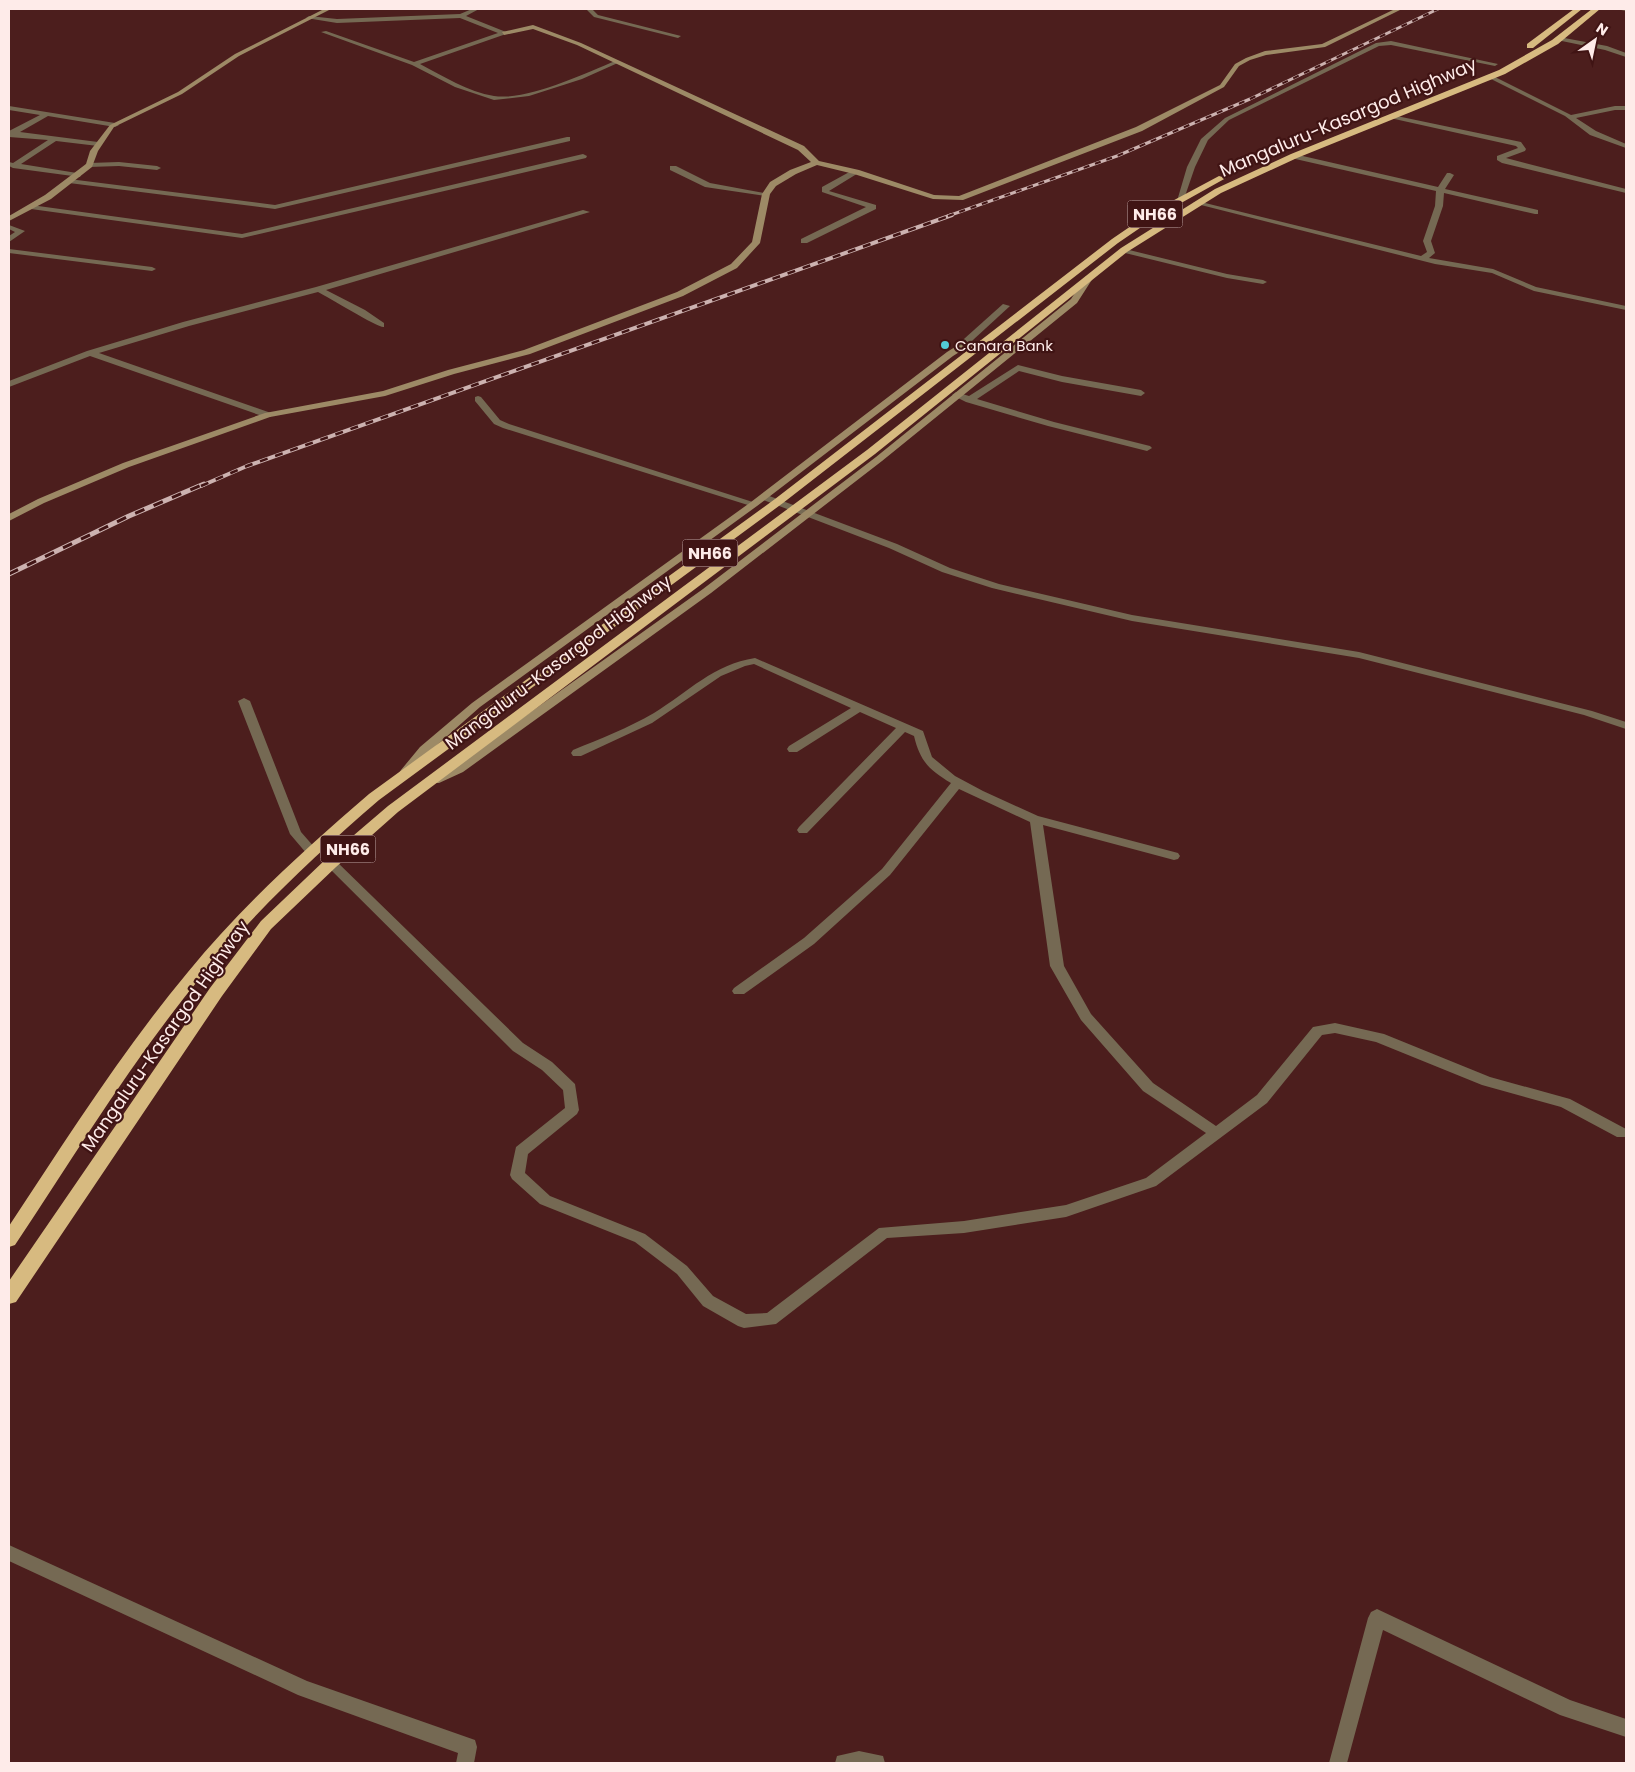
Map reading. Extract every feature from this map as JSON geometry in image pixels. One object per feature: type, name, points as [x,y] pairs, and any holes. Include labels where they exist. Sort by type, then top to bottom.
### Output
[{"type":"highway","name":"Mangaluru-Kasargod Highway","points":[[9,1240],[115,1083],[169,1009],[222,942],[311,851],[404,775],[779,502],[1115,242],[1180,199],[1253,164],[1495,64],[1539,40],[1578,9]]},
{"type":"highway","name":"Mangaluru-Kasargod Highway","points":[[9,1296],[216,992],[266,925],[331,863],[423,785],[802,511],[1124,250],[1218,190],[1294,156],[1491,77],[1559,38],[1596,9]]},
{"type":"street","points":[[9,219],[31,207],[89,165],[98,144],[115,125],[180,93],[237,55],[328,9]]},
{"type":"street","points":[[309,18],[337,21],[461,16],[476,9]]},
{"type":"street","points":[[589,9],[596,16],[678,36]]},
{"type":"street","points":[[414,64],[504,33],[533,27],[579,44],[801,148],[816,163],[856,172],[933,198],[948,199],[968,196],[1139,129],[1222,86],[1237,65],[1248,59],[1265,53],[1323,46],[1400,9]]},
{"type":"street","points":[[461,16],[472,22],[504,33]]},
{"type":"street","points":[[324,32],[414,64],[436,76],[476,93],[494,98],[520,96],[580,78],[617,62]]},
{"type":"street","points":[[1559,38],[1606,48],[1626,55]]},
{"type":"street","points":[[1180,199],[1191,167],[1205,139],[1226,120],[1252,105],[1378,44],[1392,43],[1495,64]]},
{"type":"street","points":[[1491,77],[1571,118],[1593,133],[1626,146]]},
{"type":"street","points":[[9,108],[115,125]]},
{"type":"street","points":[[1571,118],[1615,108],[1626,108]]},
{"type":"street","points":[[10,134],[47,114]]},
{"type":"street","points":[[1392,117],[1518,144],[1522,149],[1500,158],[1505,161],[1626,191]]},
{"type":"street","points":[[10,134],[98,144]]},
{"type":"street","points":[[31,207],[242,236],[281,216],[567,139]]},
{"type":"street","points":[[11,166],[53,140]]},
{"type":"street","points":[[1617,143],[1626,140]]},
{"type":"street","points":[[68,181],[281,216],[583,156]]},
{"type":"street","points":[[1294,156],[1535,212]]},
{"type":"street","points":[[9,518],[41,501],[126,465],[268,415],[385,393],[451,372],[527,352],[680,294],[734,266],[748,253],[756,243],[766,194],[773,184],[793,172],[816,163]]},
{"type":"street","points":[[89,165],[119,164],[157,168]]},
{"type":"street","points":[[11,166],[76,175]]},
{"type":"street","points":[[674,168],[708,185],[766,194]]},
{"type":"street","points":[[804,241],[873,207],[826,192],[825,190],[856,172]]},
{"type":"street","points":[[1424,258],[1431,253],[1427,241],[1440,206],[1440,190],[1450,175]]},
{"type":"street","points":[[1197,203],[1458,267],[1505,275],[1522,285],[1534,289],[1626,308]]},
{"type":"street","points":[[9,384],[90,353],[186,324],[312,289],[319,289],[586,212]]},
{"type":"street","points":[[9,228],[21,231],[9,240]]},
{"type":"street","points":[[1124,250],[1227,276],[1264,282]]},
{"type":"street","points":[[9,251],[152,269]]},
{"type":"street","points":[[802,511],[880,459],[956,395],[1074,301],[1089,278]]},
{"type":"street","points":[[319,289],[362,312],[381,325]]},
{"type":"street","points":[[404,775],[424,750],[476,705],[764,497],[958,349],[1006,306]]},
{"type":"street","points":[[958,349],[984,343]]},
{"type":"street","points":[[90,353],[268,415]]},
{"type":"street","points":[[969,400],[1018,368],[1062,379],[1141,393]]},
{"type":"street","points":[[956,395],[1051,424],[1147,448]]},
{"type":"street","points":[[478,399],[497,422],[506,426],[754,504]]},
{"type":"street","points":[[764,497],[893,546],[946,570],[996,586],[1132,618],[1359,655],[1588,713],[1626,726]]},
{"type":"street","points":[[577,753],[657,716],[712,678],[744,661],[755,661],[918,734],[927,759],[958,782],[1036,820],[1047,821],[1174,856]]},
{"type":"street","points":[[244,701],[296,834],[311,851]]},
{"type":"street","points":[[793,749],[858,708]]},
{"type":"street","points":[[803,830],[903,728]]},
{"type":"street","points":[[739,991],[809,941],[886,872],[958,782]]},
{"type":"street","points":[[1036,820],[1057,966],[1086,1017],[1148,1087],[1216,1133]]},
{"type":"street","points":[[331,863],[518,1047],[548,1066],[570,1088],[572,1110],[521,1151],[517,1175],[545,1200],[640,1238],[682,1270],[708,1301],[744,1322],[770,1319],[884,1232],[964,1227],[1066,1211],[1151,1182],[1262,1099],[1318,1031],[1335,1028],[1379,1038],[1487,1081],[1565,1103],[1622,1133]]},
{"type":"street","points":[[9,1553],[304,1689],[468,1747],[465,1763]]},
{"type":"street","points":[[1338,1763],[1377,1618],[1567,1708],[1626,1728]]},
{"type":"street","points":[[844,1763],[858,1760],[876,1763]]},
{"type":"railway","points":[[948,216],[1117,156],[1250,99],[1438,9]]},
{"type":"railway","points":[[201,486],[247,466],[952,215]]},
{"type":"railway","points":[[9,574],[129,516],[204,484]]},
{"type":"place","name":"Canara Bank","points":[[945,345]]}]
